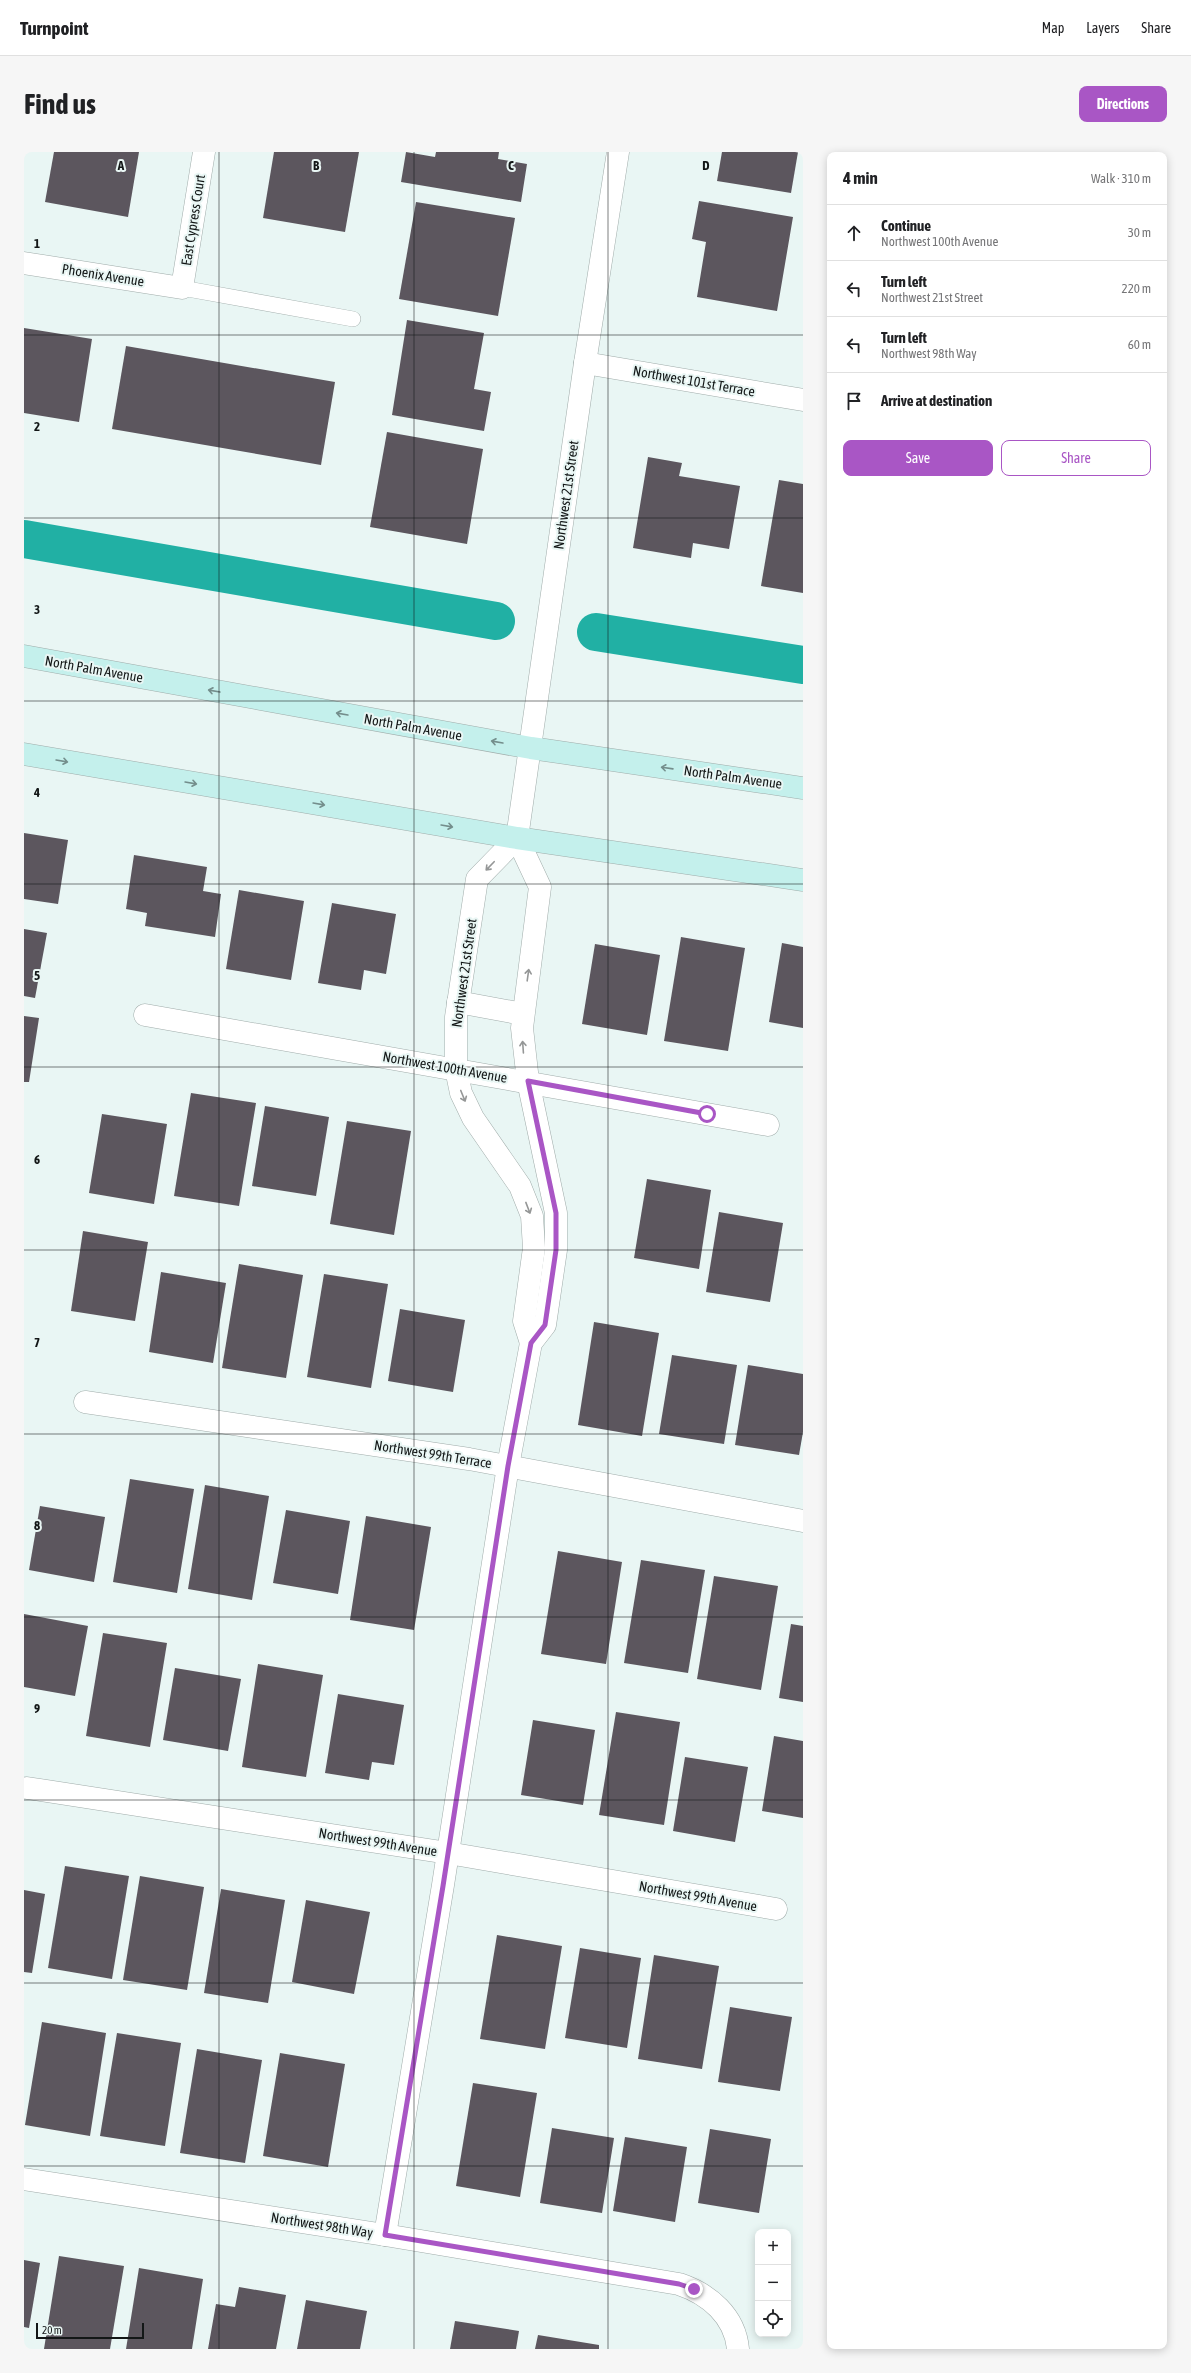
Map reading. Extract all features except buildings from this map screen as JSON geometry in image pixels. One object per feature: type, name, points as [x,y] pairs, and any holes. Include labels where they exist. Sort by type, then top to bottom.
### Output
[{"type":"main road","name":"North Palm Avenue","points":[[24,656],[531,748],[803,788]]},
{"type":"main road","points":[[24,754],[517,838],[803,880]]},
{"type":"street","name":"East Cypress Court","points":[[182,288],[204,152]]},
{"type":"street","name":"Northwest 21st Street","points":[[385,2235],[448,1853],[508,1466],[531,1343],[545,1325],[556,1250],[556,1213],[528,1081],[522,1034],[523,1014],[540,887],[517,838],[585,363],[618,152]]},
{"type":"street","name":"Phoenix Avenue","points":[[24,263],[182,288]]},
{"type":"street","name":"Northwest 101st Terrace","points":[[585,363],[803,400]]},
{"type":"street","name":"Northwest 21st Street","points":[[517,838],[477,879],[456,1017],[456,1069],[462,1093],[473,1118],[520,1186],[532,1216],[534,1248],[524,1321],[531,1343]]},
{"type":"street","points":[[458,1002],[523,1014]]},
{"type":"street","name":"Northwest 100th Avenue","points":[[145,1015],[768,1124]]},
{"type":"street","name":"Northwest 99th Terrace","points":[[85,1402],[508,1466],[803,1521]]},
{"type":"street","name":"Northwest 99th Avenue","points":[[27,1788],[448,1853],[776,1909]]},
{"type":"street","name":"Northwest 98th Way","points":[[24,2179],[385,2235],[679,2284],[708,2297],[726,2317],[733,2329],[738,2349]]},
{"type":"lane","points":[[182,288],[353,319]]},
{"type":"waterway","points":[[24,539],[496,621]]},
{"type":"waterway","points":[[596,632],[803,665]]},
{"type":"route","points":[[694,2289],[679,2284],[622,2276],[385,2235],[443,1886],[508,1466],[531,1343],[545,1325],[556,1250],[556,1213],[528,1081],[707,1114]]}]
